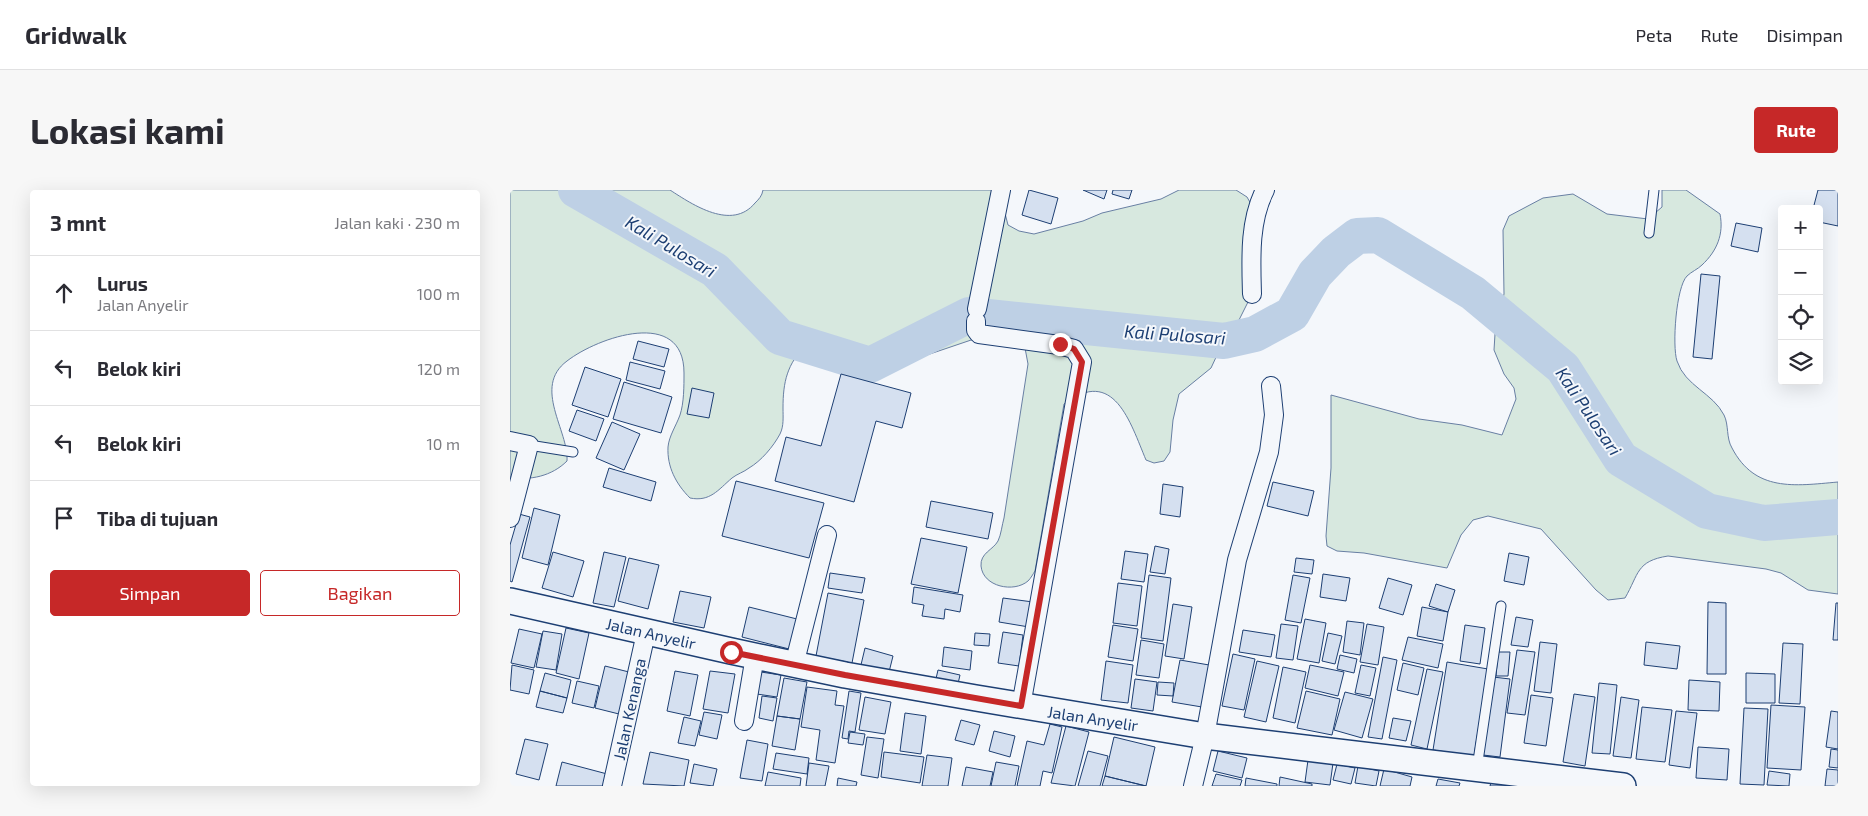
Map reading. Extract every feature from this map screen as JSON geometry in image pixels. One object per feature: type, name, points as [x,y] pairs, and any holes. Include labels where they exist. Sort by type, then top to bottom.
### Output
[{"type":"street","points":[[1001,190],[976,315],[976,330],[979,334],[1060,344],[1074,349],[1082,362],[1021,706]]},
{"type":"street","points":[[1252,294],[1251,252],[1259,202],[1266,190]]},
{"type":"street","points":[[1193,786],[1205,736],[1236,560],[1269,452],[1274,415],[1271,386]]},
{"type":"street","points":[[510,441],[529,446],[510,518]]},
{"type":"street","points":[[794,665],[827,535]]},
{"type":"street","name":"Jalan Anyelir","points":[[510,601],[794,665],[1021,706],[1205,736],[1623,786]]},
{"type":"street","name":"Jalan Kenanga","points":[[612,786],[646,632]]},
{"type":"street","points":[[744,721],[755,656]]},
{"type":"lane","points":[[1649,233],[1654,190]]},
{"type":"lane","points":[[529,446],[573,452]]},
{"type":"lane","points":[[1477,768],[1500,606]]},
{"type":"shaded area","points":[[510,190],[670,190],[712,213],[735,215],[746,211],[755,203],[763,190],[999,190],[1008,225],[1019,231],[1034,234],[1083,221],[1102,213],[1161,199],[1179,190],[1236,190],[1247,197],[1256,213],[1252,294],[1237,324],[1225,338],[1211,368],[1179,394],[1173,420],[1170,452],[1164,461],[1154,463],[1146,460],[1126,416],[1118,404],[1108,395],[1096,391],[1081,394],[1064,404],[1035,571],[1028,581],[1022,585],[1015,587],[1000,586],[987,579],[983,573],[981,562],[996,544],[1001,533],[1028,364],[1025,348],[980,337],[918,358],[870,365],[806,345],[794,359],[787,374],[783,399],[782,428],[774,444],[758,462],[732,478],[718,491],[708,497],[697,499],[690,498],[673,475],[668,454],[670,439],[680,415],[683,400],[684,373],[680,353],[670,340],[655,334],[637,333],[618,337],[598,343],[581,352],[567,361],[557,372],[553,383],[552,396],[566,449],[567,461],[548,474],[533,478],[510,477]]},
{"type":"shaded area","points":[[1662,190],[1686,190],[1720,214],[1721,221],[1720,235],[1712,254],[1702,265],[1687,276],[1683,282],[1675,330],[1677,361],[1686,377],[1719,407],[1726,419],[1732,448],[1741,462],[1752,472],[1764,479],[1791,485],[1838,482],[1838,594],[1808,590],[1781,573],[1766,569],[1668,556],[1650,561],[1644,565],[1636,575],[1625,598],[1608,600],[1596,590],[1541,529],[1488,516],[1473,520],[1461,535],[1447,568],[1364,553],[1337,551],[1327,546],[1326,536],[1331,468],[1331,395],[1419,419],[1462,425],[1502,435],[1516,399],[1514,388],[1504,374],[1494,350],[1495,334],[1504,294],[1503,230],[1509,216],[1543,198],[1573,194],[1607,214],[1648,219],[1662,207]]},
{"type":"building","points":[[1029,190],[1058,198],[1051,224],[1022,215]]},
{"type":"building","points":[[1083,190],[1107,190],[1104,199]]},
{"type":"building","points":[[1113,190],[1132,190],[1129,199],[1112,194]]},
{"type":"building","points":[[1818,190],[1838,190],[1838,226],[1823,223],[1823,205],[1814,205]]},
{"type":"building","points":[[1736,223],[1762,228],[1758,252],[1731,246]]},
{"type":"building","points":[[1701,274],[1720,276],[1712,359],[1693,357]]},
{"type":"building","points":[[638,341],[669,349],[664,367],[633,359]]},
{"type":"building","points":[[630,362],[665,371],[660,389],[626,380]]},
{"type":"building","points":[[585,367],[621,379],[608,417],[572,405]]},
{"type":"building","points":[[841,374],[911,393],[902,428],[876,421],[854,502],[775,481],[786,437],[821,446]]},
{"type":"building","points":[[624,382],[672,397],[661,433],[613,419]]},
{"type":"building","points":[[692,388],[714,393],[709,418],[687,414]]},
{"type":"building","points":[[577,410],[604,419],[596,441],[569,431]]},
{"type":"building","points":[[612,422],[640,434],[624,470],[596,458]]},
{"type":"building","points":[[609,468],[656,482],[651,501],[603,487]]},
{"type":"building","points":[[736,481],[824,503],[809,558],[722,536]]},
{"type":"building","points":[[1273,482],[1314,491],[1308,516],[1267,506]]},
{"type":"building","points":[[1163,484],[1183,487],[1180,517],[1160,514]]},
{"type":"building","points":[[931,501],[993,513],[988,539],[926,527]]},
{"type":"building","points":[[534,508],[560,515],[548,565],[522,558]]},
{"type":"building","points":[[519,514],[530,517],[512,582],[510,581],[510,545]]},
{"type":"building","points":[[921,538],[967,547],[958,593],[911,584]]},
{"type":"building","points":[[1155,546],[1169,549],[1165,574],[1150,572]]},
{"type":"building","points":[[1125,551],[1148,554],[1144,582],[1121,579]]},
{"type":"building","points":[[553,552],[584,561],[573,597],[542,588]]},
{"type":"building","points":[[604,552],[626,557],[614,607],[593,603]]},
{"type":"building","points":[[1509,553],[1529,557],[1524,585],[1504,581]]},
{"type":"building","points":[[629,558],[659,565],[648,609],[618,601]]},
{"type":"building","points":[[1296,558],[1314,560],[1312,574],[1294,572]]},
{"type":"building","points":[[830,573],[865,578],[862,593],[828,588]]},
{"type":"building","points":[[1323,574],[1350,578],[1346,601],[1320,597]]},
{"type":"building","points":[[1149,575],[1171,578],[1163,641],[1141,638]]},
{"type":"building","points":[[1293,575],[1310,578],[1301,623],[1285,620]]},
{"type":"building","points":[[1388,578],[1412,585],[1403,615],[1379,608]]},
{"type":"building","points":[[1118,583],[1142,586],[1137,626],[1113,623]]},
{"type":"building","points":[[1436,584],[1455,590],[1448,612],[1429,606]]},
{"type":"building","points":[[914,587],[963,595],[960,612],[945,609],[944,619],[922,616],[924,605],[912,603]]},
{"type":"building","points":[[680,591],[711,597],[704,628],[673,622]]},
{"type":"building","points":[[828,593],[864,600],[852,663],[816,656]]},
{"type":"building","points":[[1003,598],[1033,602],[1029,627],[999,622]]},
{"type":"building","points":[[1708,602],[1726,603],[1726,674],[1707,674]]},
{"type":"building","points":[[1836,603],[1838,603],[1838,640],[1833,640]]},
{"type":"building","points":[[1173,604],[1192,607],[1184,659],[1165,656]]},
{"type":"building","points":[[749,607],[801,620],[793,650],[742,637]]},
{"type":"building","points":[[1422,607],[1448,612],[1443,641],[1417,636]]},
{"type":"building","points":[[1516,617],[1533,620],[1528,647],[1511,645]]},
{"type":"building","points":[[1305,619],[1326,623],[1319,663],[1297,659]]},
{"type":"building","points":[[1347,621],[1364,623],[1360,655],[1343,652]]},
{"type":"building","points":[[1281,624],[1298,626],[1293,660],[1276,658]]},
{"type":"building","points":[[1367,624],[1384,627],[1378,665],[1360,662]]},
{"type":"building","points":[[1113,625],[1138,629],[1133,661],[1108,657]]},
{"type":"building","points":[[1465,625],[1485,628],[1480,664],[1460,661]]},
{"type":"building","points":[[566,628],[589,633],[579,679],[556,673]]},
{"type":"building","points":[[519,629],[542,634],[534,668],[511,663]]},
{"type":"building","points":[[1243,630],[1275,635],[1271,657],[1239,652]]},
{"type":"building","points":[[543,631],[562,634],[556,670],[536,667]]},
{"type":"building","points":[[1003,632],[1023,635],[1019,666],[998,663]]},
{"type":"building","points":[[975,633],[990,634],[989,646],[974,645]]},
{"type":"building","points":[[1328,633],[1342,636],[1335,664],[1322,661]]},
{"type":"building","points":[[1408,637],[1443,644],[1438,668],[1402,660]]},
{"type":"building","points":[[1141,640],[1164,644],[1159,678],[1136,675]]},
{"type":"building","points":[[1540,642],[1557,644],[1551,693],[1534,691]]},
{"type":"building","points":[[1646,642],[1680,646],[1677,669],[1644,665]]},
{"type":"building","points":[[1783,643],[1803,644],[1800,704],[1779,703]]},
{"type":"building","points":[[944,647],[972,651],[970,670],[942,666]]},
{"type":"building","points":[[865,648],[893,656],[888,676],[860,669]]},
{"type":"building","points":[[1517,650],[1535,652],[1525,715],[1507,713]]},
{"type":"building","points":[[1498,652],[1510,652],[1508,676],[1496,676]]},
{"type":"building","points":[[1233,654],[1255,659],[1244,710],[1222,706]]},
{"type":"building","points":[[1340,655],[1357,659],[1354,673],[1337,669]]},
{"type":"building","points":[[1383,657],[1397,660],[1382,739],[1368,737]]},
{"type":"building","points":[[1180,660],[1215,666],[1208,708],[1172,702]]},
{"type":"building","points":[[1106,661],[1133,665],[1128,703],[1101,700]]},
{"type":"building","points":[[1257,661],[1279,666],[1266,722],[1244,717]]},
{"type":"building","points":[[1447,662],[1488,669],[1474,756],[1433,750]]},
{"type":"building","points":[[1403,663],[1424,668],[1418,695],[1397,690]]},
{"type":"building","points":[[512,665],[534,670],[529,694],[510,690]]},
{"type":"building","points":[[1310,665],[1344,672],[1338,696],[1305,688]]},
{"type":"building","points":[[1361,665],[1376,668],[1370,696],[1355,693]]},
{"type":"building","points":[[605,666],[629,672],[619,714],[595,708]]},
{"type":"building","points":[[1283,667],[1306,672],[1295,723],[1273,718]]},
{"type":"building","points":[[1427,669],[1443,672],[1427,749],[1411,745]]},
{"type":"building","points":[[938,670],[960,675],[957,688],[935,683]]},
{"type":"building","points":[[675,671],[698,675],[690,716],[667,711]]},
{"type":"building","points":[[710,671],[735,674],[728,713],[703,709]]},
{"type":"building","points":[[754,671],[781,675],[777,697],[750,693]]},
{"type":"building","points":[[545,673],[571,680],[567,698],[540,691]]},
{"type":"building","points":[[1746,673],[1775,674],[1775,703],[1746,703]]},
{"type":"building","points":[[1493,677],[1510,679],[1500,757],[1483,755]]},
{"type":"building","points":[[784,678],[807,682],[800,719],[777,716]]},
{"type":"building","points":[[1135,679],[1157,682],[1153,711],[1131,708]]},
{"type":"building","points":[[1689,680],[1720,682],[1719,711],[1688,710]]},
{"type":"building","points":[[577,681],[599,686],[594,708],[572,703]]},
{"type":"building","points":[[1158,682],[1174,683],[1173,696],[1157,695]]},
{"type":"building","points":[[1599,683],[1617,685],[1610,754],[1592,753]]},
{"type":"building","points":[[807,687],[837,691],[835,705],[844,706],[835,763],[816,760],[820,730],[801,727]]},
{"type":"building","points":[[540,691],[567,698],[563,713],[536,707]]},
{"type":"building","points":[[849,691],[861,693],[855,732],[849,731],[848,739],[842,738]]},
{"type":"building","points":[[1306,691],[1340,699],[1332,735],[1297,728]]},
{"type":"building","points":[[1345,692],[1373,699],[1362,738],[1334,730]]},
{"type":"building","points":[[1574,694],[1595,697],[1585,766],[1563,762]]},
{"type":"building","points":[[1531,695],[1553,698],[1546,746],[1524,743]]},
{"type":"building","points":[[762,696],[777,698],[773,721],[759,718]]},
{"type":"building","points":[[865,697],[891,702],[885,734],[859,730]]},
{"type":"building","points":[[1621,697],[1639,700],[1631,758],[1613,756]]},
{"type":"building","points":[[1771,705],[1805,707],[1801,770],[1767,768]]},
{"type":"building","points":[[1642,707],[1672,710],[1665,762],[1636,759]]},
{"type":"building","points":[[1744,708],[1768,709],[1764,785],[1740,784]]},
{"type":"building","points":[[1676,711],[1697,713],[1690,768],[1669,765]]},
{"type":"building","points":[[1831,711],[1838,712],[1838,749],[1826,747]]},
{"type":"building","points":[[704,712],[722,715],[717,739],[699,735]]},
{"type":"building","points":[[905,713],[926,716],[921,754],[900,751]]},
{"type":"building","points":[[777,716],[800,719],[795,750],[772,746]]},
{"type":"building","points":[[684,717],[701,721],[695,746],[678,743]]},
{"type":"building","points":[[1393,718],[1411,721],[1406,741],[1389,738]]},
{"type":"building","points":[[961,720],[980,725],[974,745],[955,740]]},
{"type":"building","points":[[1050,724],[1062,727],[1052,773],[1043,771],[1040,786],[1017,786],[1027,741],[1044,745]]},
{"type":"building","points":[[1066,726],[1089,732],[1075,786],[1051,783]]},
{"type":"building","points":[[994,731],[1015,736],[1010,757],[989,751]]},
{"type":"building","points":[[850,732],[865,734],[863,745],[848,743]]},
{"type":"building","points":[[867,737],[884,739],[878,778],[861,775]]},
{"type":"building","points":[[1114,737],[1155,747],[1146,786],[1105,776]]},
{"type":"building","points":[[525,739],[548,744],[539,780],[516,774]]},
{"type":"building","points":[[747,740],[768,744],[762,781],[740,778]]},
{"type":"building","points":[[1698,747],[1729,749],[1727,780],[1696,778]]},
{"type":"building","points":[[1831,749],[1838,750],[1838,768],[1829,767]]},
{"type":"building","points":[[1088,751],[1108,756],[1100,786],[1078,786]]},
{"type":"building","points":[[1218,751],[1247,758],[1242,778],[1213,771]]},
{"type":"building","points":[[650,752],[689,760],[684,786],[643,784]]},
{"type":"building","points":[[884,752],[924,757],[920,783],[881,777]]},
{"type":"building","points":[[776,753],[809,758],[807,774],[773,769]]},
{"type":"building","points":[[927,755],[952,758],[948,786],[922,786]]},
{"type":"building","points":[[1308,760],[1333,763],[1330,785],[1305,782]]},
{"type":"building","points":[[562,762],[611,775],[608,786],[556,786]]},
{"type":"building","points":[[996,762],[1019,766],[1015,786],[991,786]]},
{"type":"building","points":[[809,763],[829,766],[825,786],[806,786]]},
{"type":"building","points":[[694,764],[717,769],[713,786],[690,783]]},
{"type":"building","points":[[1337,764],[1355,768],[1351,784],[1333,780]]},
{"type":"building","points":[[1358,766],[1379,771],[1376,786],[1355,783]]},
{"type":"building","points":[[966,767],[993,772],[990,786],[962,786]]},
{"type":"building","points":[[1384,769],[1412,777],[1410,786],[1380,786]]},
{"type":"building","points":[[1827,769],[1838,770],[1838,786],[1825,786]]},
{"type":"building","points":[[1769,771],[1790,774],[1789,786],[1767,785]]},
{"type":"building","points":[[768,772],[801,778],[800,786],[765,786]]},
{"type":"building","points":[[1216,774],[1242,780],[1240,786],[1212,786]]},
{"type":"building","points":[[1493,775],[1519,786],[1490,786]]},
{"type":"building","points":[[1105,776],[1146,786],[1102,786]]},
{"type":"building","points":[[1280,777],[1312,784],[1312,786],[1279,786]]},
{"type":"building","points":[[838,778],[857,782],[856,786],[837,786]]},
{"type":"building","points":[[1246,778],[1277,784],[1277,786],[1245,786]]},
{"type":"building","points":[[1438,779],[1460,783],[1459,786],[1436,786]]},
{"type":"waterway","name":"Kali Pulosari","points":[[576,190],[715,270],[780,337],[870,365],[969,315],[1224,341],[1255,334],[1292,314],[1315,274],[1336,252],[1357,236],[1378,235],[1473,293],[1563,368],[1621,459],[1707,511],[1764,523],[1838,517]]},
{"type":"route","points":[[731,652],[845,675],[1021,706],[1082,362],[1074,349],[1060,344]]}]
